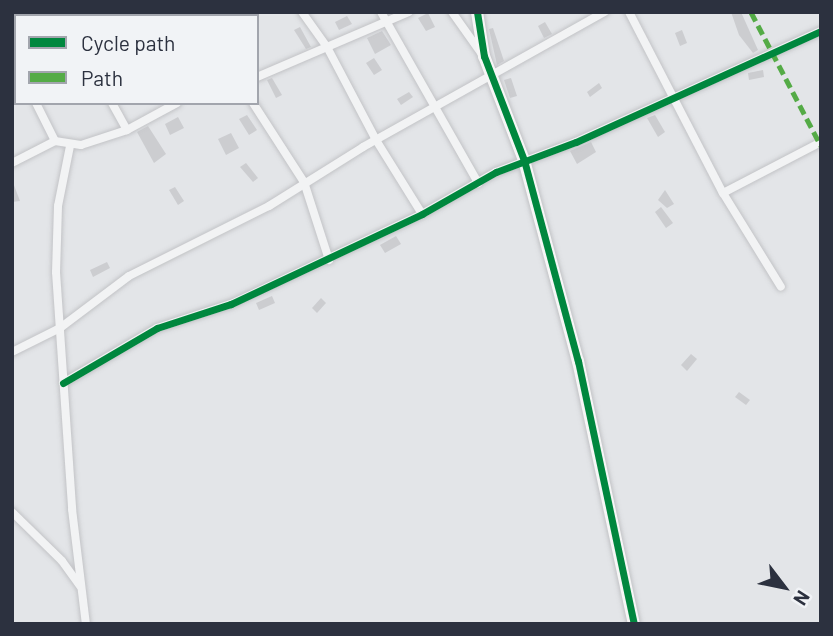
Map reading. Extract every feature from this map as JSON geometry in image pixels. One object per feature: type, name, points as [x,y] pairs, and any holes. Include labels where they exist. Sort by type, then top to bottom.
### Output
[{"type":"street","points":[[302,12],[327,47],[376,140],[422,214]]},
{"type":"street","points":[[381,12],[438,108],[478,183]]},
{"type":"street","points":[[259,76],[409,12]]},
{"type":"street","points":[[452,12],[484,56],[524,160],[579,361],[634,624]]},
{"type":"street","points":[[477,12],[484,56]]},
{"type":"street","points":[[12,352],[60,328],[129,276],[236,224],[376,140],[438,108],[605,12]]},
{"type":"street","points":[[629,12],[723,193],[781,287]]},
{"type":"street","points":[[63,383],[157,328],[231,304],[329,260],[524,160],[676,98],[821,31]]},
{"type":"street","points":[[37,105],[55,141],[70,146],[127,130],[173,105]]},
{"type":"street","points":[[113,105],[127,130]]},
{"type":"street","points":[[254,105],[304,182],[329,260]]},
{"type":"street","points":[[12,163],[55,141]]},
{"type":"street","points":[[723,193],[821,142]]},
{"type":"street","points":[[70,146],[58,206],[60,328],[86,624]]},
{"type":"street","points":[[12,512],[62,561],[82,589]]},
{"type":"building","points":[[731,12],[741,12],[758,50],[753,53],[739,35]]},
{"type":"building","points":[[428,13],[435,27],[426,31],[418,18]]},
{"type":"building","points":[[347,16],[352,24],[339,30],[335,22]]},
{"type":"building","points":[[545,22],[552,34],[544,38],[538,26]]},
{"type":"building","points":[[300,27],[311,47],[306,49],[294,30]]},
{"type":"building","points":[[493,28],[504,61],[497,65],[489,29]]},
{"type":"building","points":[[682,30],[687,43],[680,46],[675,33]]},
{"type":"building","points":[[382,31],[391,45],[375,54],[367,38]]},
{"type":"building","points":[[374,58],[382,70],[374,75],[366,63]]},
{"type":"building","points":[[763,70],[764,77],[749,80],[748,73]]},
{"type":"building","points":[[272,78],[282,95],[276,98],[267,80]]},
{"type":"building","points":[[511,78],[517,96],[510,98],[504,80]]},
{"type":"building","points":[[599,83],[602,88],[590,97],[587,92]]},
{"type":"building","points":[[409,92],[413,97],[401,105],[397,99]]},
{"type":"building","points":[[247,115],[257,130],[249,135],[239,119]]},
{"type":"building","points":[[655,115],[665,132],[658,137],[647,118]]},
{"type":"building","points":[[178,117],[184,128],[170,135],[165,124]]},
{"type":"building","points":[[148,126],[166,154],[154,163],[137,132]]},
{"type":"building","points":[[231,133],[239,148],[226,155],[218,139]]},
{"type":"building","points":[[591,142],[596,152],[577,164],[570,151]]},
{"type":"building","points":[[246,163],[258,178],[253,182],[240,167]]},
{"type":"building","points":[[12,180],[20,201],[12,202]]},
{"type":"building","points":[[175,187],[184,201],[178,205],[169,190]]},
{"type":"building","points":[[665,190],[674,204],[667,208],[658,200]]},
{"type":"building","points":[[661,207],[673,223],[666,228],[655,212]]},
{"type":"building","points":[[396,236],[401,244],[385,253],[380,245]]},
{"type":"building","points":[[107,262],[110,268],[93,277],[90,270]]},
{"type":"building","points":[[272,296],[275,303],[259,310],[256,303]]},
{"type":"building","points":[[321,298],[326,303],[317,313],[312,308]]},
{"type":"building","points":[[691,354],[697,359],[687,371],[681,365]]},
{"type":"building","points":[[739,392],[750,400],[746,405],[735,397]]},
{"type":"marked path","points":[[751,12],[821,146]]},
{"type":"cycle path","points":[[477,12],[484,56],[524,160],[578,361],[634,624]]},
{"type":"cycle path","points":[[63,383],[157,328],[231,304],[422,214],[496,172],[576,142],[821,31]]}]
